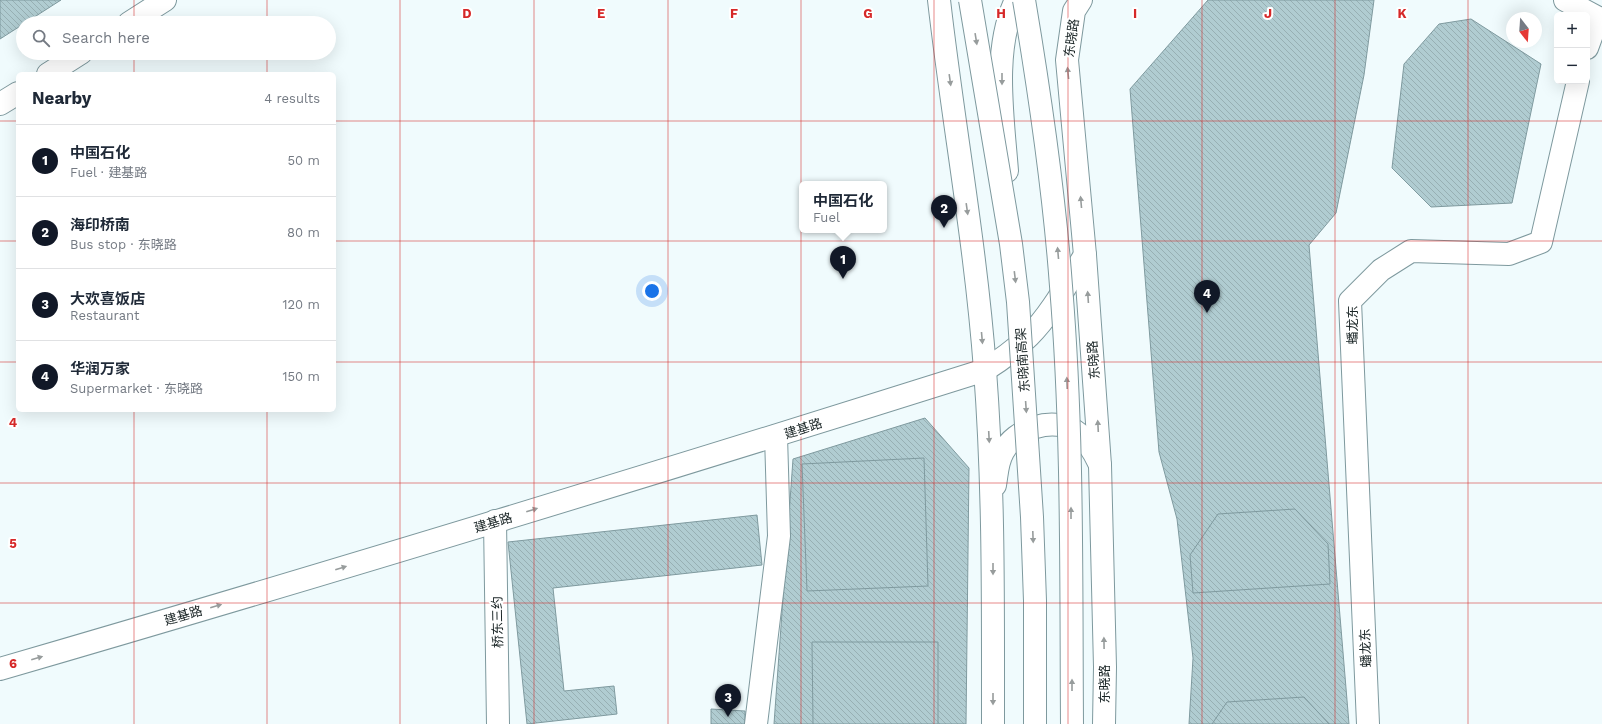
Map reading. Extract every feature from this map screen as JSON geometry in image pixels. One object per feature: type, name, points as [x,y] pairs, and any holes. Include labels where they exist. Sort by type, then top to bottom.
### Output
[{"type":"main road","points":[[140,16],[165,0]]},
{"type":"main road","points":[[939,0],[977,288],[985,370],[992,502],[993,724]]},
{"type":"main road","name":"东晓南高架","points":[[970,0],[1011,244],[1019,309],[1029,463],[1035,602],[1035,724]]},
{"type":"main road","points":[[1011,244],[1003,111],[1002,55],[1006,30],[1016,0]]},
{"type":"main road","points":[[1024,0],[1045,136],[1063,308],[1071,500],[1072,724]]},
{"type":"main road","name":"东晓路","points":[[1081,0],[1074,11],[1067,60],[1085,255],[1100,465],[1105,667],[1104,724]]},
{"type":"main road","points":[[1565,0],[1600,19],[1590,41]]},
{"type":"main road","points":[[51,72],[70,60]]},
{"type":"main road","name":"蟠龙东","points":[[1368,724],[1350,302],[1381,270],[1411,251],[1510,254],[1541,242],[1577,84]]},
{"type":"main road","points":[[0,104],[16,94]]},
{"type":"main road","name":"建基路","points":[[4,661],[303,580],[776,436],[985,370],[1007,356],[1029,336],[1042,321],[1085,255]]},
{"type":"main road","points":[[992,502],[999,460],[1003,451],[1016,436],[1032,428],[1055,425],[1074,430],[1090,445],[1100,465]]},
{"type":"main road","points":[[756,724],[779,536],[776,436]]},
{"type":"main road","name":"桥东三约","points":[[495,521],[498,724]]},
{"type":"building","points":[[0,0],[61,0],[36,16],[16,16],[16,29],[0,39]]},
{"type":"building","points":[[1208,0],[1374,0],[1364,75],[1336,213],[1309,245],[1349,724],[1189,724],[1193,658],[1177,519],[1159,452],[1130,89]]},
{"type":"building","points":[[1471,19],[1506,42],[1506,48],[1516,48],[1541,64],[1512,203],[1431,207],[1392,168],[1404,64],[1439,24]]},
{"type":"building","points":[[925,418],[969,468],[966,724],[774,724],[793,459]]},
{"type":"building","points":[[924,458],[928,586],[807,591],[802,464]]},
{"type":"building","points":[[1295,509],[1328,544],[1330,584],[1193,593],[1190,555],[1218,514]]},
{"type":"building","points":[[757,515],[762,565],[553,588],[564,691],[614,686],[617,714],[527,724],[508,542]]},
{"type":"building","points":[[812,642],[938,642],[938,724],[813,724]]},
{"type":"building","points":[[1304,697],[1329,724],[1212,724],[1227,702]]},
{"type":"building","points":[[711,709],[745,711],[745,724],[711,724]]},
{"type":"place","name":"海印桥南","points":[[944,228]]},
{"type":"place","name":"中国石化","points":[[843,279]]},
{"type":"place","name":"华润万家","points":[[1207,313]]},
{"type":"place","name":"大欢喜饭店","points":[[728,717]]}]
